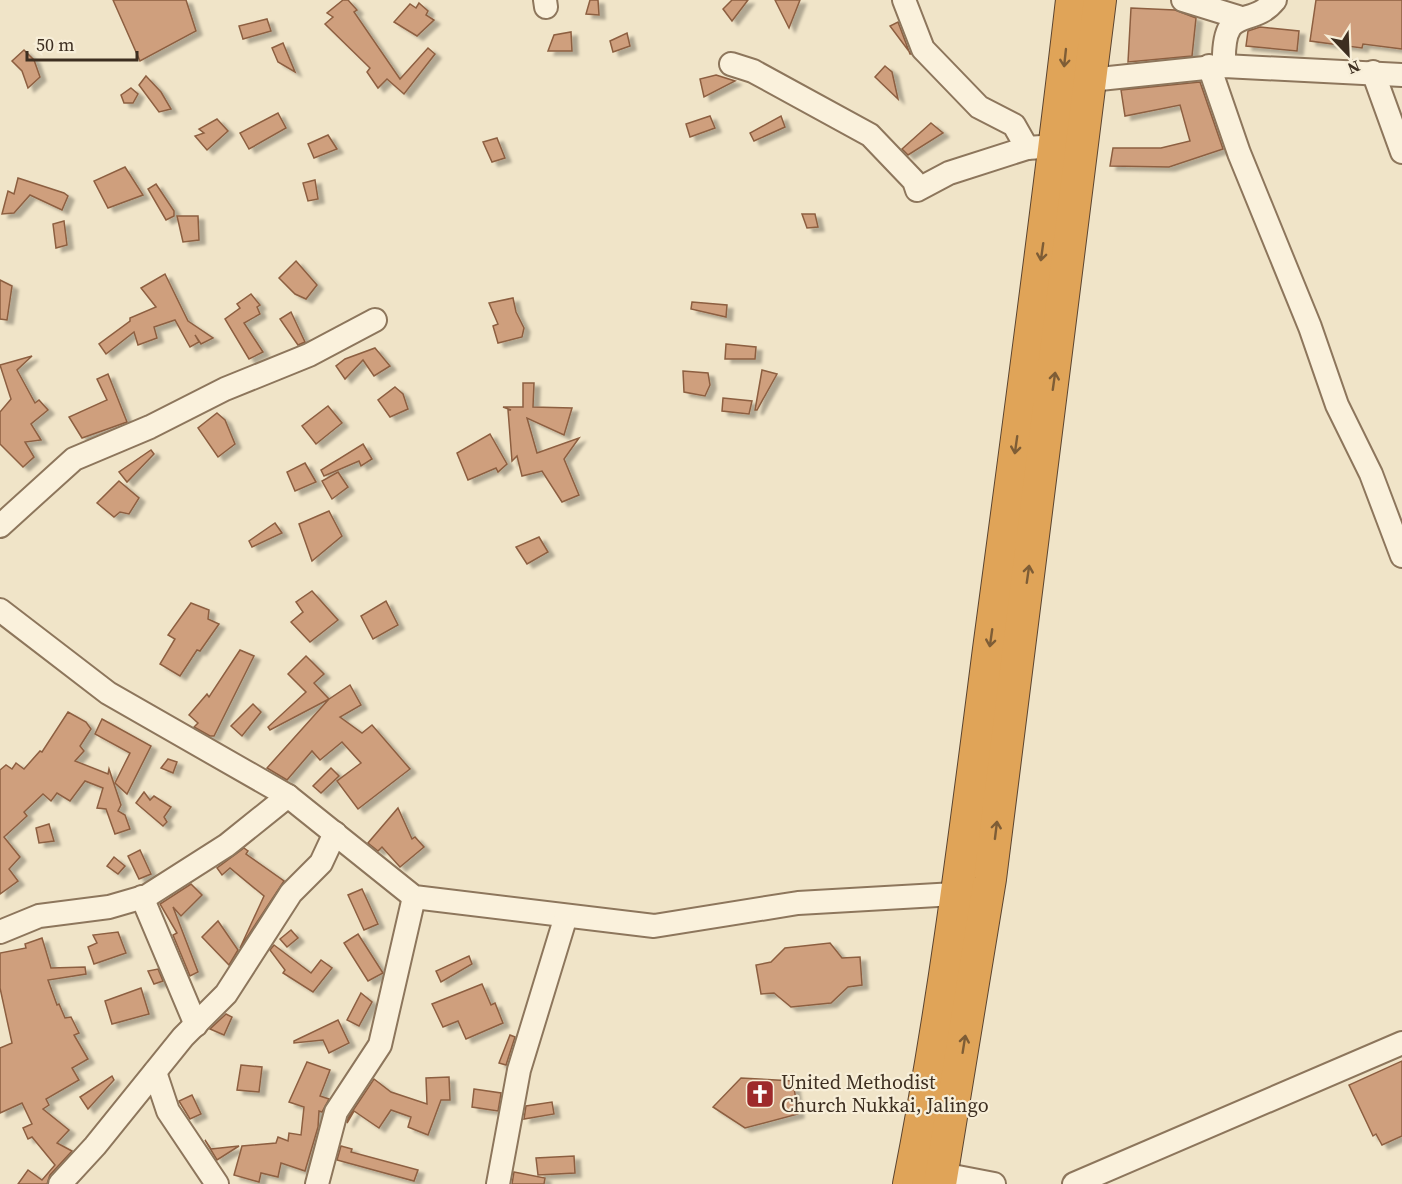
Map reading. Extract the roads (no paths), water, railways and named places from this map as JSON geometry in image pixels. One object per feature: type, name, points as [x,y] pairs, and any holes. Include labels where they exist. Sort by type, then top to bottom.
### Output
[{"type":"highway","points":[[909,1184],[934,1053],[955,894],[1041,147],[1072,0]]},
{"type":"highway","points":[[941,1179],[990,879],[1100,0]]},
{"type":"street","points":[[904,0],[923,49],[978,107],[1014,125],[1041,147]]},
{"type":"street","points":[[1183,0],[1238,17],[1256,14],[1275,0]]},
{"type":"street","points":[[1238,17],[1228,29],[1216,66],[1239,153],[1310,327],[1337,405],[1371,474],[1402,556]]},
{"type":"street","points":[[731,64],[753,71],[870,135],[914,181],[917,190],[949,173],[1041,147]]},
{"type":"street","points":[[1090,80],[1216,66],[1402,75]]},
{"type":"street","points":[[1373,72],[1402,152]]},
{"type":"street","points":[[0,526],[74,459],[150,427],[225,389],[309,355],[375,320]]},
{"type":"street","points":[[0,610],[108,693],[288,796],[414,897],[654,926],[798,903],[955,894],[990,879]]},
{"type":"street","points":[[0,932],[39,916],[109,907],[142,897],[227,845],[288,796]]},
{"type":"street","points":[[60,1184],[95,1146],[196,1025],[226,994],[291,892],[321,863],[335,833]]},
{"type":"street","points":[[142,897],[196,1025]]},
{"type":"street","points":[[317,1184],[336,1112],[380,1045],[414,897]]},
{"type":"street","points":[[498,1184],[519,1070],[566,916]]},
{"type":"street","points":[[1074,1184],[1402,1043]]},
{"type":"street","points":[[155,1072],[168,1111],[217,1184]]},
{"type":"street","points":[[941,1179],[994,1184]]},
{"type":"place","name":"United Methodist Church Nukkai, Jalingo","points":[[760,1094]]}]
